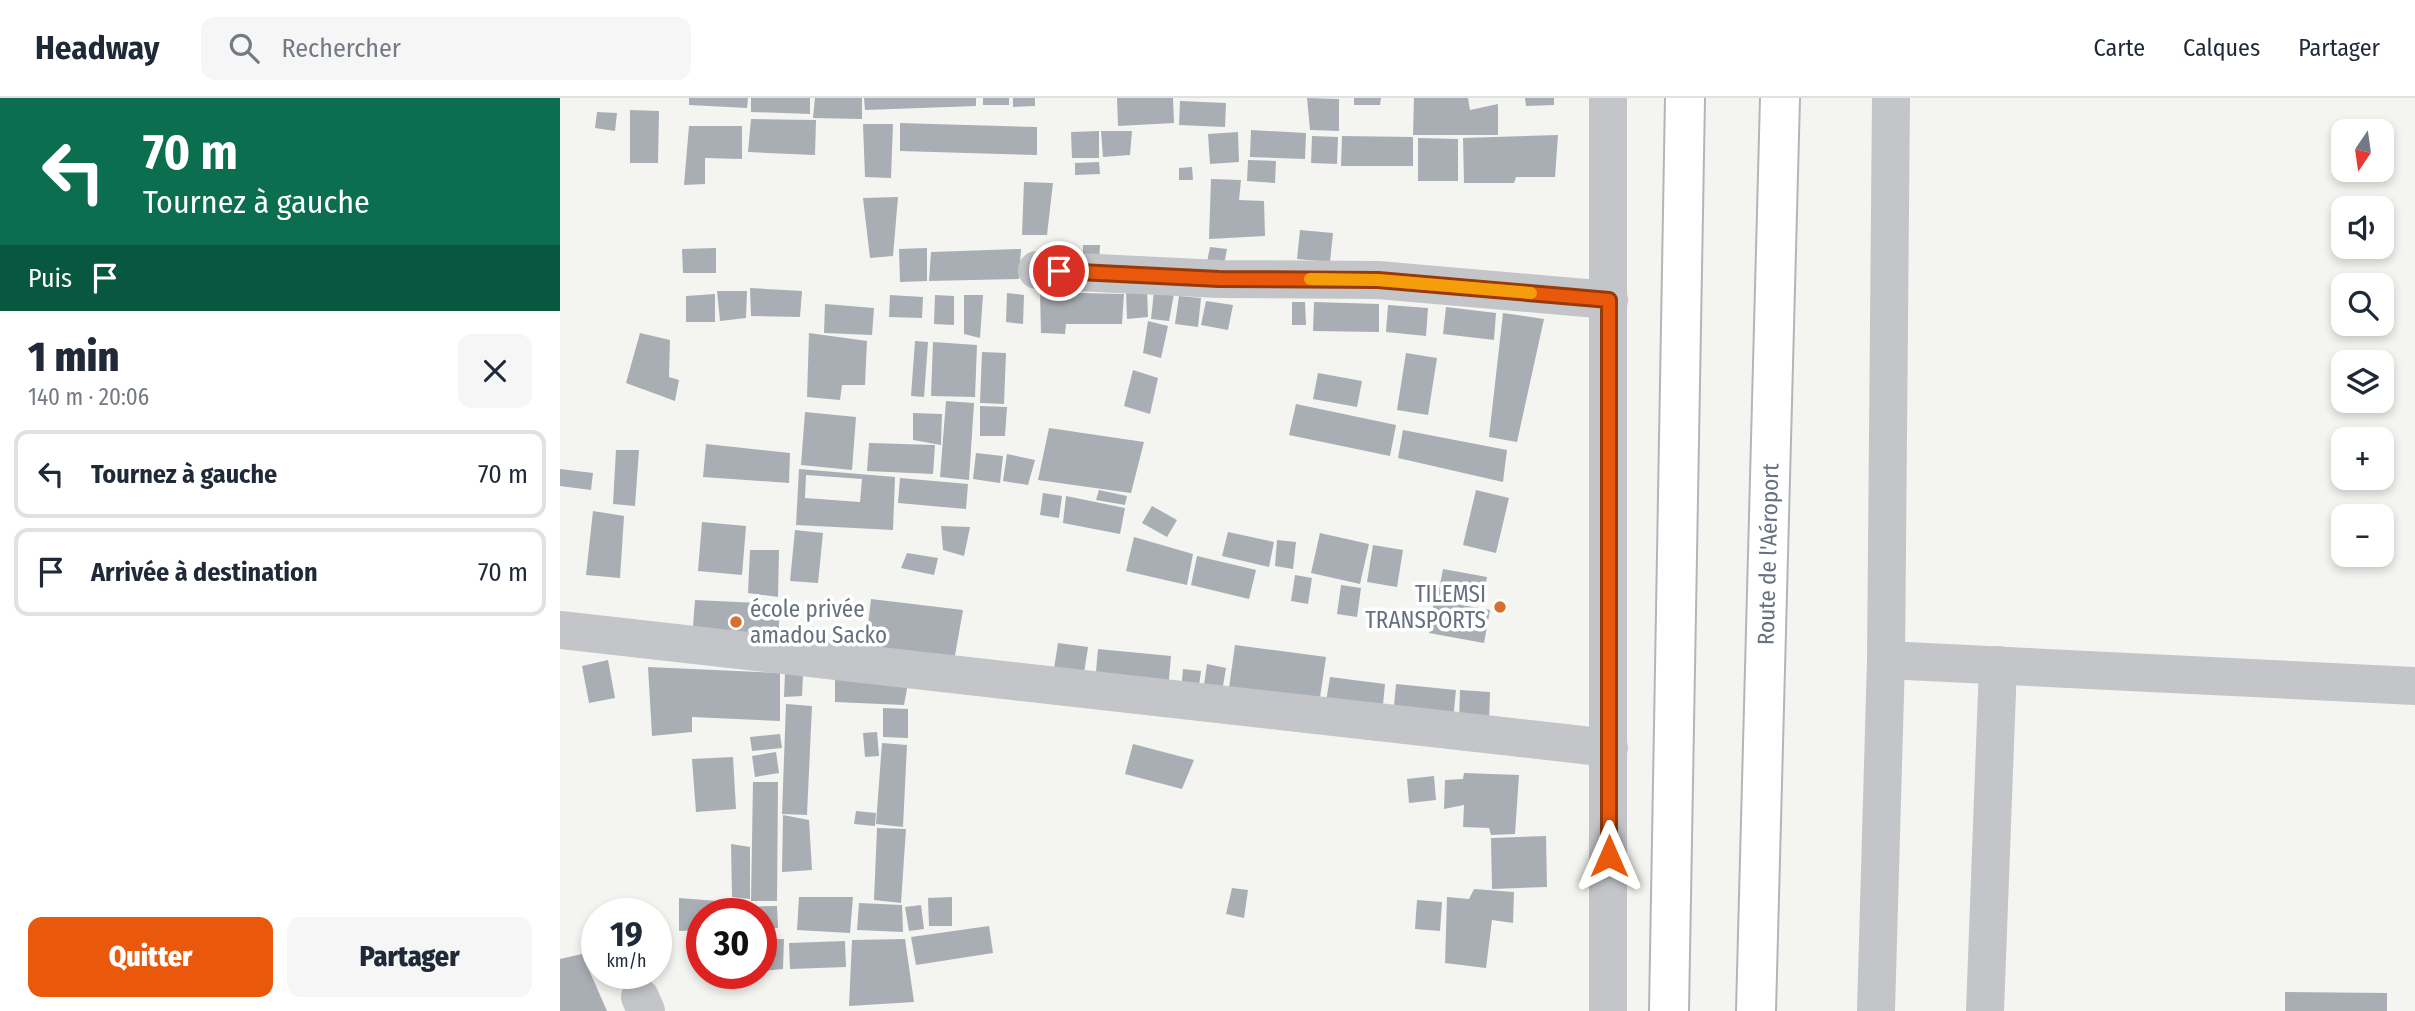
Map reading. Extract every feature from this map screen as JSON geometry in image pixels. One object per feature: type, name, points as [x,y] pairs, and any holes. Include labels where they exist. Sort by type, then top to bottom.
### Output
[{"type":"highway","points":[[1670,1011],[1685,98]]},
{"type":"highway","name":"Route de l'Aéroport","points":[[1756,1011],[1780,98]]},
{"type":"street","points":[[1608,98],[1608,1011]]},
{"type":"street","points":[[1876,1011],[1886,660],[1891,98]]},
{"type":"street","points":[[1037,270],[1219,279],[1378,280],[1609,300]]},
{"type":"street","points":[[560,630],[1609,748]]},
{"type":"street","points":[[1886,660],[2415,686]]},
{"type":"street","points":[[1985,1011],[1998,665]]},
{"type":"building","points":[[689,98],[748,98],[747,108],[689,105]]},
{"type":"building","points":[[751,98],[810,98],[810,114],[751,112]]},
{"type":"building","points":[[815,98],[862,98],[862,119],[813,118]]},
{"type":"building","points":[[864,98],[976,98],[976,106],[865,110]]},
{"type":"building","points":[[983,98],[1009,98],[1009,105],[983,105]]},
{"type":"building","points":[[1013,98],[1035,98],[1035,106],[1013,107]]},
{"type":"building","points":[[1117,98],[1173,98],[1174,123],[1118,126]]},
{"type":"building","points":[[1307,98],[1339,99],[1339,131],[1310,130]]},
{"type":"building","points":[[1354,98],[1381,98],[1380,105],[1354,105]]},
{"type":"building","points":[[1414,98],[1468,98],[1470,110],[1498,104],[1498,135],[1413,135]]},
{"type":"building","points":[[1525,98],[1554,98],[1554,105],[1526,106]]},
{"type":"building","points":[[1180,101],[1226,103],[1225,127],[1179,125]]},
{"type":"building","points":[[630,110],[659,111],[658,163],[630,163]]},
{"type":"building","points":[[597,112],[617,113],[615,131],[595,128]]},
{"type":"building","points":[[751,119],[816,120],[815,155],[748,152]]},
{"type":"building","points":[[900,123],[1037,127],[1037,155],[900,151]]},
{"type":"building","points":[[863,124],[893,124],[891,178],[865,177]]},
{"type":"building","points":[[689,126],[742,126],[742,159],[705,158],[705,184],[684,185]]},
{"type":"building","points":[[1251,130],[1306,133],[1305,159],[1250,157]]},
{"type":"building","points":[[1099,131],[1099,158],[1072,158],[1071,132]]},
{"type":"building","points":[[1101,131],[1132,131],[1130,155],[1103,157]]},
{"type":"building","points":[[1238,132],[1239,162],[1210,164],[1208,134]]},
{"type":"building","points":[[1558,135],[1555,177],[1516,177],[1514,183],[1464,183],[1463,138]]},
{"type":"building","points":[[1312,136],[1338,137],[1337,164],[1311,163]]},
{"type":"building","points":[[1342,136],[1413,137],[1413,166],[1341,166]]},
{"type":"building","points":[[1418,138],[1458,139],[1458,181],[1418,181]]},
{"type":"building","points":[[1248,160],[1276,161],[1275,183],[1247,181]]},
{"type":"building","points":[[1099,162],[1100,174],[1075,175],[1075,163]]},
{"type":"building","points":[[1192,167],[1193,180],[1179,180],[1179,168]]},
{"type":"building","points":[[1211,179],[1241,180],[1239,200],[1264,201],[1265,236],[1209,239]]},
{"type":"building","points":[[1024,182],[1053,183],[1047,235],[1022,235]]},
{"type":"building","points":[[898,197],[893,256],[870,258],[863,198]]},
{"type":"building","points":[[1300,230],[1333,233],[1330,262],[1297,259]]},
{"type":"building","points":[[1083,245],[1100,245],[1099,263],[1083,262]]},
{"type":"building","points":[[1210,247],[1227,249],[1223,270],[1206,267]]},
{"type":"building","points":[[716,248],[716,273],[683,273],[682,249]]},
{"type":"building","points":[[927,248],[927,281],[900,282],[899,249]]},
{"type":"building","points":[[1021,249],[1019,279],[929,281],[931,252]]},
{"type":"building","points":[[750,288],[802,291],[800,317],[751,316]]},
{"type":"building","points":[[1147,290],[1148,317],[1127,319],[1126,291]]},
{"type":"building","points":[[717,291],[747,291],[746,318],[720,321]]},
{"type":"building","points":[[1154,291],[1174,294],[1169,321],[1151,319]]},
{"type":"building","points":[[1040,292],[1124,294],[1122,324],[1066,324],[1065,334],[1041,333]]},
{"type":"building","points":[[1007,293],[1024,295],[1023,324],[1006,322]]},
{"type":"building","points":[[715,294],[715,322],[686,322],[686,296]]},
{"type":"building","points":[[890,295],[923,297],[922,318],[889,317]]},
{"type":"building","points":[[935,295],[954,296],[954,325],[934,324]]},
{"type":"building","points":[[964,295],[983,295],[980,338],[964,334]]},
{"type":"building","points":[[1179,296],[1201,298],[1198,327],[1175,324]]},
{"type":"building","points":[[1206,301],[1233,305],[1228,330],[1201,325]]},
{"type":"building","points":[[1292,302],[1305,302],[1306,325],[1292,325]]},
{"type":"building","points":[[1314,302],[1379,304],[1379,332],[1313,331]]},
{"type":"building","points":[[825,304],[874,308],[872,335],[824,333]]},
{"type":"building","points":[[1388,305],[1428,308],[1426,336],[1386,332]]},
{"type":"building","points":[[1446,307],[1496,313],[1494,340],[1443,334]]},
{"type":"building","points":[[1503,313],[1544,319],[1517,442],[1489,437]]},
{"type":"building","points":[[1148,321],[1168,326],[1161,358],[1143,353]]},
{"type":"building","points":[[640,333],[670,340],[669,377],[679,380],[675,401],[626,383]]},
{"type":"building","points":[[809,333],[867,341],[865,385],[842,385],[840,400],[807,397]]},
{"type":"building","points":[[915,341],[928,342],[924,397],[911,396]]},
{"type":"building","points":[[933,342],[977,345],[975,397],[931,396]]},
{"type":"building","points":[[982,352],[1006,353],[1004,404],[980,403]]},
{"type":"building","points":[[1406,353],[1437,358],[1428,415],[1397,410]]},
{"type":"building","points":[[1133,370],[1158,378],[1150,414],[1124,406]]},
{"type":"building","points":[[1318,373],[1362,381],[1357,407],[1313,399]]},
{"type":"building","points":[[946,401],[974,403],[969,480],[940,477]]},
{"type":"building","points":[[1296,404],[1396,425],[1390,456],[1289,435]]},
{"type":"building","points":[[980,406],[1007,407],[1005,436],[980,436]]},
{"type":"building","points":[[805,412],[856,417],[852,470],[801,465]]},
{"type":"building","points":[[913,413],[942,414],[941,445],[913,440]]},
{"type":"building","points":[[1049,428],[1144,442],[1131,493],[1038,480]]},
{"type":"building","points":[[1403,430],[1507,450],[1503,482],[1398,458]]},
{"type":"building","points":[[869,443],[935,445],[933,474],[867,471]]},
{"type":"building","points":[[706,444],[790,453],[789,483],[703,477]]},
{"type":"building","points":[[616,450],[639,450],[635,506],[613,504]]},
{"type":"building","points":[[976,453],[1003,456],[1000,483],[973,479]]},
{"type":"building","points":[[1007,454],[1035,460],[1028,485],[1003,481]]},
{"type":"building","points":[[560,469],[593,473],[591,490],[560,486]]},
{"type":"building","points":[[799,469],[895,477],[893,530],[796,525]],"holes":[[[806,475],[862,479],[860,502],[805,498]]]},
{"type":"building","points":[[900,478],[968,484],[966,509],[898,503]]},
{"type":"building","points":[[1099,490],[1127,496],[1125,505],[1096,500]]},
{"type":"building","points":[[1476,490],[1509,498],[1496,553],[1463,545]]},
{"type":"building","points":[[1043,493],[1062,496],[1059,518],[1040,515]]},
{"type":"building","points":[[1066,496],[1125,508],[1120,534],[1063,523]]},
{"type":"building","points":[[1152,506],[1177,520],[1167,537],[1142,523]]},
{"type":"building","points":[[593,511],[624,516],[620,578],[586,575]]},
{"type":"building","points":[[702,522],[746,526],[742,575],[698,571]]},
{"type":"building","points":[[941,526],[970,527],[964,556],[943,550]]},
{"type":"building","points":[[795,530],[823,533],[818,583],[790,581]]},
{"type":"building","points":[[1228,532],[1274,542],[1269,567],[1222,556]]},
{"type":"building","points":[[1320,533],[1369,544],[1360,584],[1311,573]]},
{"type":"building","points":[[1134,537],[1193,554],[1187,585],[1126,571]]},
{"type":"building","points":[[1277,540],[1296,542],[1293,569],[1275,566]]},
{"type":"building","points":[[1373,545],[1403,550],[1397,587],[1367,582]]},
{"type":"building","points":[[750,550],[779,550],[778,597],[748,593]]},
{"type":"building","points":[[907,553],[938,558],[934,575],[901,568]]},
{"type":"building","points":[[1197,556],[1256,570],[1249,599],[1191,585]]},
{"type":"building","points":[[1443,569],[1487,577],[1482,604],[1438,595]]},
{"type":"building","points":[[1295,575],[1312,578],[1308,604],[1291,601]]},
{"type":"building","points":[[1341,585],[1361,588],[1357,617],[1337,614]]},
{"type":"building","points":[[871,599],[963,610],[954,661],[865,652]]},
{"type":"building","name":"école privée amadou Sacko","points":[[695,600],[780,604],[778,642],[692,640]]},
{"type":"building","points":[[1434,600],[1490,610],[1484,643],[1429,633]]},
{"type":"building","points":[[1058,643],[1088,647],[1083,680],[1053,675]]},
{"type":"building","points":[[1235,645],[1326,657],[1318,711],[1227,702]]},
{"type":"building","points":[[1098,649],[1171,656],[1168,690],[1095,683]]},
{"type":"building","points":[[608,660],[615,698],[589,703],[582,666]]},
{"type":"building","points":[[1207,664],[1226,668],[1221,698],[1202,698]]},
{"type":"building","points":[[648,667],[780,673],[780,721],[692,717],[692,732],[652,736]]},
{"type":"building","points":[[1183,669],[1201,671],[1198,694],[1181,692]]},
{"type":"building","points":[[785,673],[803,675],[802,696],[784,697]]},
{"type":"building","points":[[835,677],[909,678],[904,705],[835,702]]},
{"type":"building","points":[[1330,677],[1385,684],[1382,715],[1325,708]]},
{"type":"building","points":[[1396,684],[1456,690],[1453,721],[1393,716]]},
{"type":"building","points":[[1460,690],[1490,692],[1489,723],[1459,721]]},
{"type":"building","points":[[786,704],[812,706],[807,815],[782,814]]},
{"type":"building","points":[[883,708],[908,709],[908,738],[883,737]]},
{"type":"building","points":[[877,732],[879,756],[865,757],[863,733]]},
{"type":"building","points":[[780,734],[782,748],[752,751],[750,737]]},
{"type":"building","points":[[882,743],[907,745],[903,827],[876,824]]},
{"type":"building","points":[[1133,744],[1194,760],[1182,789],[1125,774]]},
{"type":"building","points":[[776,752],[779,773],[755,777],[752,756]]},
{"type":"building","points":[[733,757],[736,809],[696,812],[692,759]]},
{"type":"building","points":[[1464,773],[1519,775],[1515,834],[1491,835],[1489,828],[1463,827],[1464,805],[1444,809],[1445,780],[1463,779]]},
{"type":"building","points":[[1434,776],[1436,800],[1409,803],[1407,779]]},
{"type":"building","points":[[753,782],[778,782],[777,901],[777,898],[751,898]]},
{"type":"building","points":[[856,811],[876,813],[875,826],[854,824]]},
{"type":"building","points":[[783,815],[809,820],[812,870],[782,872]]},
{"type":"building","points":[[877,828],[906,829],[901,903],[874,900]]},
{"type":"building","points":[[1546,836],[1547,887],[1492,889],[1491,838]]},
{"type":"building","points":[[731,844],[750,847],[750,898],[732,897]]},
{"type":"building","points":[[1232,888],[1248,890],[1244,918],[1226,914]]},
{"type":"building","points":[[1474,889],[1514,892],[1513,923],[1492,920],[1486,968],[1445,963],[1447,897],[1469,899]]},
{"type":"building","points":[[799,897],[853,897],[850,933],[797,930]]},
{"type":"building","points":[[952,897],[952,926],[929,926],[928,898]]},
{"type":"building","points":[[679,898],[686,899],[686,931],[679,931]]},
{"type":"building","points":[[1417,900],[1442,902],[1440,931],[1415,929]]},
{"type":"building","points":[[859,903],[902,905],[903,932],[857,930]]},
{"type":"building","points":[[921,905],[924,929],[909,931],[905,907]]},
{"type":"building","points":[[989,926],[993,953],[916,965],[911,937]]},
{"type":"building","points":[[777,939],[784,939],[783,969],[777,970]]},
{"type":"building","points":[[905,939],[914,1002],[849,1006],[852,940]]},
{"type":"building","points":[[845,941],[846,967],[790,969],[789,943]]},
{"type":"building","points":[[581,954],[581,989],[597,989],[607,1011],[560,1011],[560,959]]},
{"type":"building","points":[[2285,992],[2387,993],[2387,1011],[2285,1011]]},
{"type":"slow traffic","points":[[1310,279],[1378,280],[1531,293]]},
{"type":"place","name":"TILEMSI TRANSPORTS","points":[[1500,607]]},
{"type":"place","name":"école privée amadou Sacko","points":[[736,622]]},
{"type":"route","points":[[1059,271],[1219,279],[1378,280],[1609,300],[1609,856]]}]
